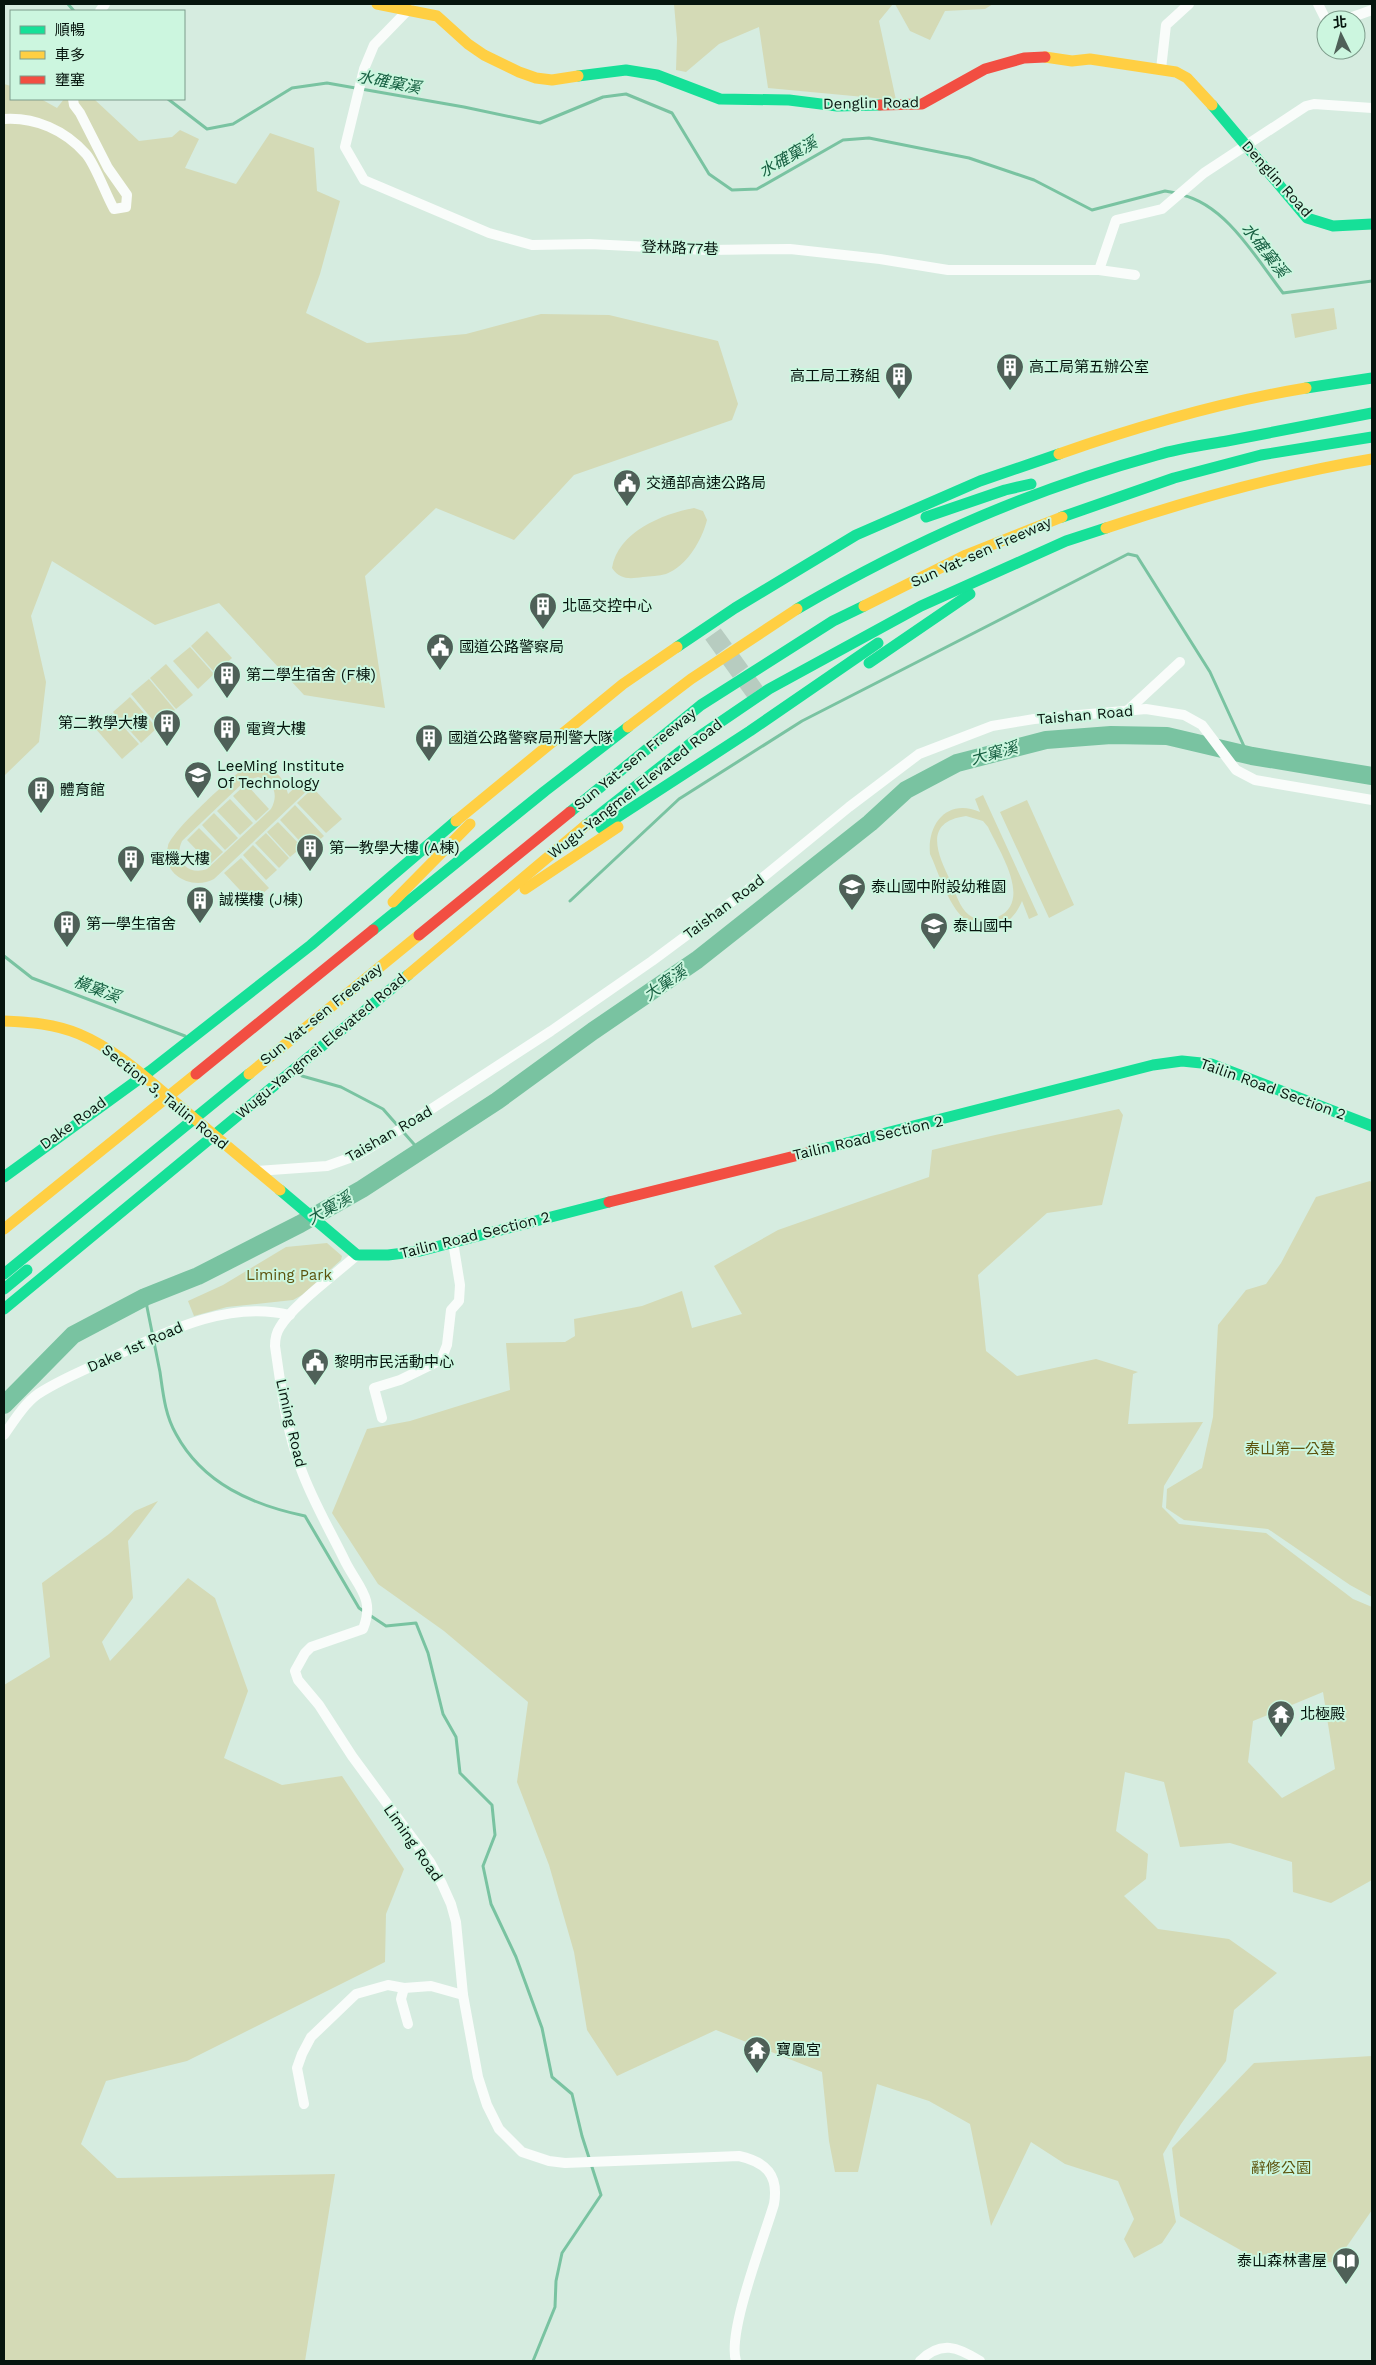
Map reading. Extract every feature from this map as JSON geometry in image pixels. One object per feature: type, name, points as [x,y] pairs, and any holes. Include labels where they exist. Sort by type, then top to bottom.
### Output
[{"type":"main road","name":"Denglin Road","points":[[377,4],[437,16],[468,44],[484,55],[536,78],[552,80],[626,70],[657,75],[720,98],[746,101],[789,100],[837,106],[922,104],[985,69],[1024,58],[1049,57],[1072,61],[1090,60],[1176,72],[1188,78],[1307,218],[1333,226],[1372,224]]},
{"type":"main road","points":[[4,1178],[165,1059],[311,945],[527,761],[623,684],[735,608],[856,535],[980,481],[1120,433],[1265,395],[1372,378]]},
{"type":"main road","name":"Sun Yat-sen Freeway","points":[[4,1229],[624,730],[691,679],[798,608],[893,556],[963,522],[1016,500],[1159,454],[1372,413]]},
{"type":"main road","name":"Sun Yat-sen Freeway","points":[[4,1274],[180,1136],[701,705],[833,621],[966,556],[1092,505],[1174,478],[1261,455],[1372,437]]},
{"type":"main road","points":[[1282,464],[1372,448]]},
{"type":"main road","points":[[329,967],[449,844],[642,658],[702,619],[774,578],[849,542],[1005,490],[1159,454]]},
{"type":"main road","points":[[342,1014],[525,880],[878,642],[1046,542],[1092,518],[1162,490],[1261,455]]},
{"type":"main road","name":"Wugu-Yangmei Elevated Road","points":[[4,1309],[304,1062],[556,849],[700,736],[769,689],[921,606],[1066,541],[1182,503],[1319,468],[1372,459]]},
{"type":"main road","points":[[1162,490],[1254,469]]},
{"type":"main road","points":[[223,1100],[413,964],[829,690],[1046,542]]},
{"type":"main road","points":[[702,619],[713,634]]},
{"type":"main road","points":[[755,692],[772,715]]},
{"type":"main road","name":"Section 3, Tailin Road","points":[[4,1021],[32,1021],[62,1026],[112,1051],[357,1255]]},
{"type":"main road","name":"Tailin Road Section 2","points":[[357,1255],[387,1257],[453,1242],[810,1151],[965,1115],[1153,1065],[1182,1060],[1197,1061],[1227,1070],[1372,1126]]},
{"type":"main road","name":"Dake Road","points":[[4,1172],[141,1074]]},
{"type":"main road","points":[[4,1290],[180,1136]]},
{"type":"main road","points":[[4,1214],[100,1151]]},
{"type":"street","points":[[1161,69],[1166,25],[1188,4]]},
{"type":"street","name":"登林路77巷","points":[[409,9],[374,46],[361,82],[345,146],[364,180],[489,233],[532,245],[590,244],[707,250],[790,249],[880,259],[948,270],[1098,270],[1135,275]]},
{"type":"street","points":[[4,119],[19,118],[55,128],[87,155],[114,209],[126,207],[127,195],[108,168],[74,105],[73,100]]},
{"type":"street","points":[[1098,270],[1116,220],[1162,209],[1204,173],[1306,106],[1314,104],[1372,108]]},
{"type":"street","points":[[1127,711],[1180,662]]},
{"type":"street","name":"Taishan Road","points":[[257,1171],[283,1171],[327,1166],[358,1156],[501,1064],[652,961],[746,892],[849,807],[919,754],[992,726],[1034,719],[1146,709],[1184,715],[1202,725],[1203,730],[1236,770],[1255,780],[1372,800]]},
{"type":"street","points":[[382,1418],[374,1388],[400,1380],[441,1360],[447,1345],[450,1310],[459,1301],[460,1285],[453,1242]]},
{"type":"street","name":"Liming Road","points":[[357,1255],[290,1315],[280,1327],[274,1346],[294,1447],[312,1497],[352,1574],[364,1592],[368,1614],[363,1629],[319,1644],[305,1653],[295,1670],[298,1680],[319,1704],[370,1780],[430,1862],[451,1904],[456,1922],[463,1995],[481,2091],[499,2129],[522,2152],[542,2159],[565,2163],[739,2156],[755,2160],[764,2166],[774,2182],[776,2193],[736,2325],[733,2347],[736,2361]]},
{"type":"street","name":"Dake 1st Road","points":[[4,1435],[37,1395],[84,1370],[152,1338],[197,1320],[218,1314],[271,1310],[290,1315]]},
{"type":"street","points":[[304,2104],[297,2068],[311,2037],[356,1994],[388,1985],[404,1988],[430,1986],[463,1995]]},
{"type":"street","points":[[404,1988],[402,1999],[408,2024]]},
{"type":"street","points":[[920,2361],[938,2348],[948,2347],[963,2351],[980,2361]]},
{"type":"green space","points":[[674,4],[893,4],[879,21],[896,100],[768,88],[759,27],[719,44],[686,72],[676,70],[677,39]]},
{"type":"green space","points":[[895,4],[993,4],[985,9],[945,11],[930,40],[910,31]]},
{"type":"green space","points":[[4,84],[10,86],[10,100],[43,100],[57,108],[63,100],[95,100],[139,141],[172,137],[180,130],[199,139],[185,168],[236,184],[270,133],[314,148],[317,191],[340,201],[320,274],[306,313],[367,343],[466,334],[541,314],[609,315],[718,341],[738,404],[732,420],[574,475],[514,540],[436,508],[365,576],[385,708],[304,695],[219,603],[155,625],[52,561],[31,616],[46,682],[39,742],[4,776]]},
{"type":"green space","points":[[1334,308],[1337,329],[1295,338],[1291,314]]},
{"type":"green space","points":[[694,508],[703,511],[707,520],[697,544],[681,565],[663,575],[638,578],[622,577],[615,572],[612,568],[616,555],[632,535],[656,520]]},
{"type":"green space","points":[[207,631],[232,658],[215,673],[191,646]]},
{"type":"green space","points":[[190,647],[214,674],[198,689],[173,661]]},
{"type":"green space","points":[[166,664],[193,695],[176,709],[150,678]]},
{"type":"green space","points":[[149,679],[175,710],[157,725],[131,694]]},
{"type":"green space","points":[[130,697],[157,728],[141,743],[113,712]]},
{"type":"green space","points":[[111,713],[139,744],[122,759],[95,728]]},
{"type":"green space","points":[[257,766],[277,774],[284,782],[288,794],[304,779],[311,787],[214,879],[196,883],[180,878],[169,865],[167,856],[171,839],[199,808],[239,772]],"holes":[[[258,777],[274,789],[275,799],[271,809],[207,869],[194,870],[184,865],[179,854],[182,841],[245,781]]]},
{"type":"green space","points":[[246,784],[269,809],[256,821],[233,796]]},
{"type":"green space","points":[[313,788],[342,819],[326,833],[297,803]]},
{"type":"green space","points":[[983,795],[1038,915],[1029,919],[1022,901],[1018,910],[1008,921],[1000,926],[982,928],[970,923],[961,915],[946,892],[930,854],[932,832],[936,823],[949,811],[958,808],[980,812],[975,799]],"holes":[[[966,816],[983,821],[988,827],[1005,862],[1013,888],[1013,900],[1008,910],[994,919],[987,920],[979,920],[972,917],[963,908],[938,851],[937,841],[938,832],[943,825],[952,819]]]},
{"type":"green space","points":[[230,799],[253,823],[240,835],[217,811]]},
{"type":"green space","points":[[1027,800],[1074,905],[1049,918],[1000,812]]},
{"type":"green space","points":[[295,805],[324,836],[308,850],[280,820]]},
{"type":"green space","points":[[214,813],[238,838],[225,850],[202,825]]},
{"type":"green space","points":[[278,822],[302,847],[290,857],[267,832]]},
{"type":"green space","points":[[199,828],[223,852],[210,864],[187,840]]},
{"type":"green space","points":[[266,833],[289,858],[279,868],[255,843]]},
{"type":"green space","points":[[253,845],[277,870],[266,880],[243,855]]},
{"type":"green space","points":[[241,858],[269,888],[252,903],[224,873]]},
{"type":"green space","points":[[1119,1109],[1123,1115],[1102,1205],[1047,1213],[978,1275],[986,1351],[1017,1376],[1096,1359],[1138,1372],[1133,1374],[1128,1424],[1203,1422],[1164,1486],[1162,1507],[1179,1524],[1266,1533],[1353,1599],[1372,1607],[1372,1880],[1331,1903],[1293,1892],[1292,1862],[1230,1843],[1180,1847],[1164,1782],[1125,1772],[1116,1831],[1148,1854],[1146,1879],[1124,1896],[1158,1929],[1229,1939],[1277,1973],[1234,2010],[1226,2061],[1181,2124],[1163,2154],[1176,2222],[1162,2243],[1134,2258],[1124,2239],[1134,2219],[1118,2181],[1065,2164],[1031,2142],[991,2226],[970,2124],[929,2101],[877,2084],[858,2172],[835,2172],[829,2141],[822,2072],[716,2030],[617,2076],[587,2030],[574,1952],[549,1865],[517,1782],[528,1702],[444,1631],[378,1584],[332,1513],[367,1429],[410,1421],[510,1390],[506,1343],[565,1342],[575,1336],[574,1319],[642,1306],[682,1291],[692,1328],[742,1314],[714,1266],[778,1230],[929,1177],[932,1150]],"holes":[[[1323,1692],[1335,1769],[1282,1798],[1248,1762],[1253,1721]]]},
{"type":"green space","name":"泰山第一公墓","points":[[1370,1181],[1372,1183],[1372,1597],[1350,1585],[1268,1529],[1184,1520],[1166,1508],[1167,1489],[1202,1468],[1213,1417],[1218,1325],[1246,1290],[1266,1284],[1281,1263],[1316,1197]]},
{"type":"green space","name":"Liming Park","points":[[327,1243],[342,1256],[341,1260],[302,1295],[293,1300],[227,1307],[194,1316],[188,1301],[223,1285],[286,1247]]},
{"type":"green space","points":[[158,1501],[128,1541],[133,1598],[102,1642],[110,1661],[188,1578],[215,1598],[248,1691],[224,1758],[282,1785],[342,1776],[404,1869],[386,1914],[385,1962],[187,2061],[106,2081],[81,2144],[117,2178],[335,2174],[305,2361],[4,2361],[4,1685],[50,1657],[42,1583],[109,1534],[135,1511]]},
{"type":"green space","name":"辭修公園","points":[[1372,2056],[1372,2210],[1336,2262],[1267,2265],[1180,2216],[1172,2148],[1254,2063]]},
{"type":"waterway","name":"水確窠溪","points":[[68,4],[73,10]]},
{"type":"waterway","name":"水確窠溪","points":[[169,100],[207,129],[233,124],[292,88],[327,83],[464,107],[540,123],[603,97],[626,94],[672,113],[709,174],[732,190],[757,189],[843,140],[869,138],[969,158],[1034,180],[1092,210],[1165,191],[1176,193]]},
{"type":"waterway","name":"水確窠溪","points":[[1182,195],[1198,201],[1226,221],[1251,249],[1283,293],[1372,281]]},
{"type":"waterway","points":[[570,901],[679,799],[802,721],[1128,554],[1137,556],[1210,672],[1248,755]]},
{"type":"waterway","name":"大窠溪","points":[[4,1405],[73,1335],[145,1297],[198,1276],[300,1224],[362,1189],[497,1101],[593,1031],[697,960],[870,823],[906,790],[957,763],[1046,740],[1111,735],[1167,736],[1252,756],[1372,776]]},
{"type":"waterway","name":"橫窠溪","points":[[4,956],[32,978],[185,1036]]},
{"type":"waterway","name":"橫窠溪","points":[[302,1076],[341,1087],[383,1109],[420,1151]]},
{"type":"waterway","points":[[145,1297],[167,1412],[172,1427],[187,1451],[200,1466],[231,1490],[267,1506],[305,1516],[359,1608],[386,1626],[416,1623],[428,1653],[443,1714],[456,1737],[460,1773],[492,1805],[495,1835],[483,1866],[491,1904],[516,1957],[542,2028],[552,2077],[572,2094],[582,2136],[601,2195],[562,2253],[556,2281],[555,2307],[533,2361]]},
{"type":"tunnel","points":[[713,634],[755,692]]},
{"type":"traffic: fast","points":[[578,76],[626,70],[657,75],[720,99],[789,100],[837,106],[880,105]]},
{"type":"traffic: fast","points":[[1212,105],[1307,218],[1333,226],[1372,224]]},
{"type":"traffic: fast","points":[[1306,388],[1372,378]]},
{"type":"traffic: fast","points":[[797,609],[884,561],[928,540],[972,520],[1062,485],[1174,450],[1372,413]]},
{"type":"traffic: fast","points":[[1062,517],[1174,478],[1261,455],[1372,437]]},
{"type":"traffic: fast","points":[[677,647],[735,608],[856,535],[980,481],[1059,454]]},
{"type":"traffic: fast","points":[[926,517],[1005,490],[1031,484]]},
{"type":"traffic: fast","points":[[586,825],[700,736],[769,689],[921,606],[1066,541],[1106,528]]},
{"type":"traffic: fast","points":[[869,663],[970,594]]},
{"type":"traffic: fast","points":[[570,812],[701,705],[833,621],[864,606]]},
{"type":"traffic: fast","points":[[601,828],[750,731],[878,643]]},
{"type":"traffic: fast","points":[[373,930],[545,791],[628,727]]},
{"type":"traffic: fast","points":[[4,1177],[150,1071],[311,945],[456,821]]},
{"type":"traffic: fast","points":[[4,1309],[408,975]]},
{"type":"traffic: fast","points":[[819,1150],[1153,1065],[1182,1061],[1211,1064],[1372,1126]]},
{"type":"traffic: fast","points":[[4,1274],[249,1074]]},
{"type":"traffic: fast","points":[[280,1190],[357,1255],[388,1255],[420,1251],[609,1202]]},
{"type":"traffic: fast","points":[[4,1289],[27,1270]]},
{"type":"traffic: slow","points":[[377,4],[437,16],[468,44],[484,55],[519,72],[536,78],[552,80],[578,76]]},
{"type":"traffic: slow","points":[[1045,57],[1072,61],[1090,59],[1176,72],[1187,78],[1212,105]]},
{"type":"traffic: slow","points":[[1059,454],[1181,416],[1243,400],[1306,388]]},
{"type":"traffic: slow","points":[[1106,528],[1238,488],[1372,459]]},
{"type":"traffic: slow","points":[[864,606],[966,555],[1062,517]]},
{"type":"traffic: slow","points":[[628,727],[691,679],[797,609]]},
{"type":"traffic: slow","points":[[456,821],[623,684],[677,647]]},
{"type":"traffic: slow","points":[[393,902],[470,824]]},
{"type":"traffic: slow","points":[[408,975],[586,825]]},
{"type":"traffic: slow","points":[[525,889],[618,827]]},
{"type":"traffic: slow","points":[[249,1074],[419,935]]},
{"type":"traffic: slow","points":[[4,1021],[33,1023],[61,1028],[79,1034],[105,1047],[141,1073],[280,1190]]},
{"type":"traffic: slow","points":[[4,1229],[196,1074]]},
{"type":"traffic: jam","points":[[880,105],[922,104],[985,69],[1024,58],[1045,57]]},
{"type":"traffic: jam","points":[[419,935],[570,812]]},
{"type":"traffic: jam","points":[[196,1074],[373,930]]},
{"type":"traffic: jam","points":[[609,1202],[819,1150]]},
{"type":"place","name":"高工局第五辦公室","points":[[1010,391]]},
{"type":"place","name":"高工局工務組","points":[[899,400]]},
{"type":"place","name":"交通部高速公路局","points":[[627,507]]},
{"type":"place","name":"北區交控中心","points":[[543,630]]},
{"type":"place","name":"國道公路警察局","points":[[440,671]]},
{"type":"place","name":"第二學生宿舍 (F棟)","points":[[227,699]]},
{"type":"place","name":"第二教學大樓","points":[[167,747]]},
{"type":"place","name":"電資大樓","points":[[227,753]]},
{"type":"place","name":"國道公路警察局刑警大隊","points":[[429,762]]},
{"type":"place","name":"LeeMing Institute Of Technology","points":[[198,799]]},
{"type":"place","name":"體育館","points":[[41,814]]},
{"type":"place","name":"第一教學大樓 (A棟)","points":[[310,872]]},
{"type":"place","name":"電機大樓","points":[[131,883]]},
{"type":"place","name":"泰山國中附設幼稚園","points":[[852,911]]},
{"type":"place","name":"誠樸樓 (J棟)","points":[[200,924]]},
{"type":"place","name":"第一學生宿舍","points":[[67,948]]},
{"type":"place","name":"泰山國中","points":[[934,950]]},
{"type":"place","name":"黎明市民活動中心","points":[[315,1386]]},
{"type":"place","name":"北極殿","points":[[1281,1738]]},
{"type":"place","name":"寶凰宮","points":[[757,2074]]},
{"type":"place","name":"泰山森林書屋","points":[[1346,2285]]}]
